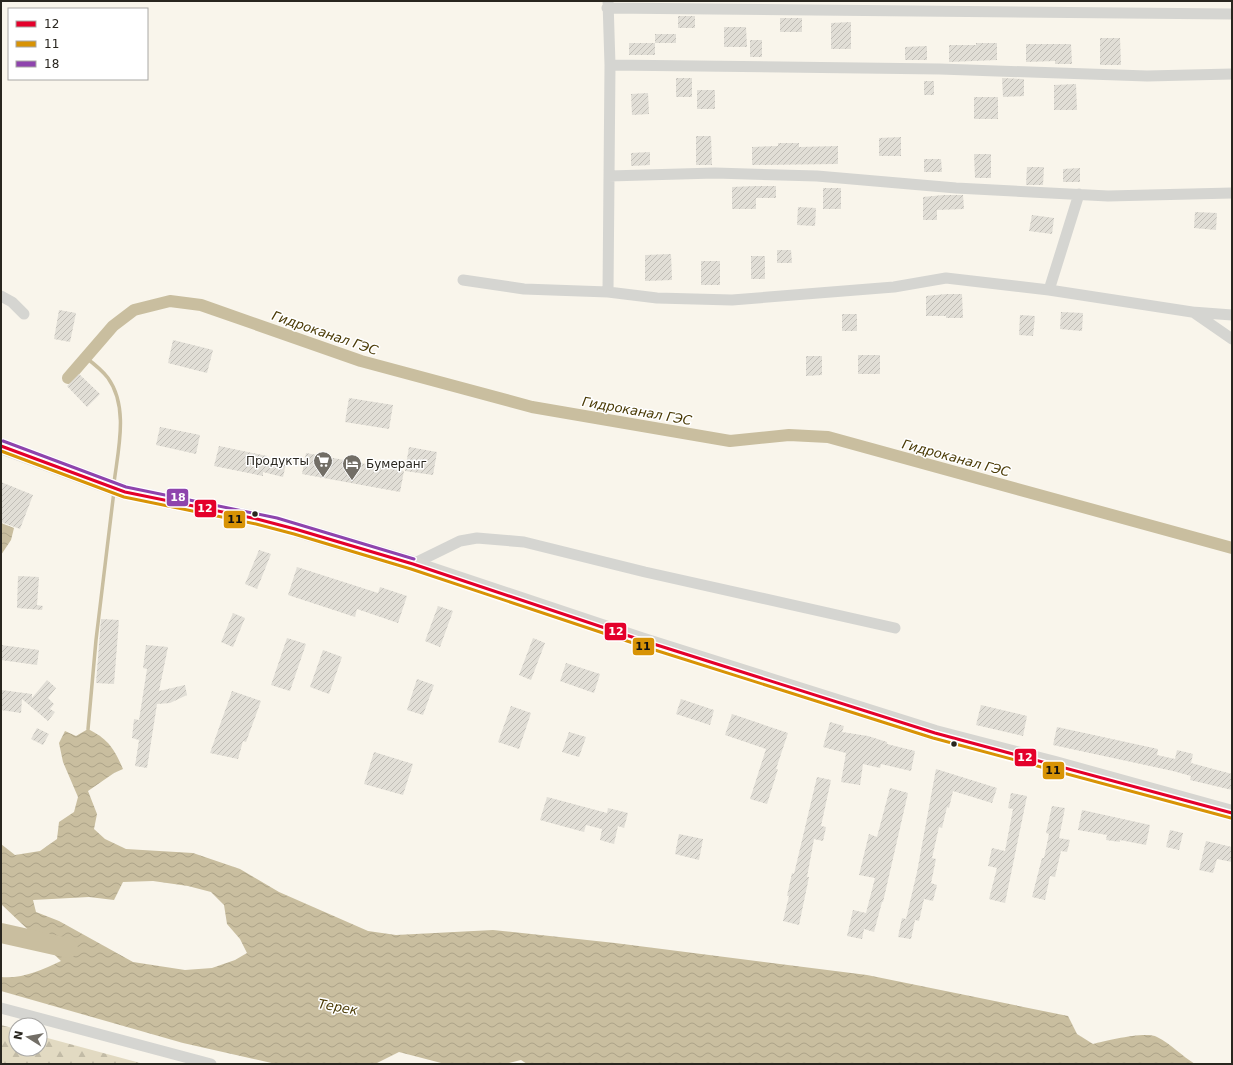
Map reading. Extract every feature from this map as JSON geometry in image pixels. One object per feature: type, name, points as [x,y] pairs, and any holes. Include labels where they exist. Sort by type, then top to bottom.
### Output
[{"type":"main road","points":[[1,446],[125,492],[276,524],[413,564],[641,640],[936,733],[1232,813]]},
{"type":"street","points":[[608,292],[610,65],[608,4],[1232,14]]},
{"type":"street","points":[[610,65],[940,69],[1148,76],[1232,74]]},
{"type":"street","points":[[609,176],[716,173],[801,176],[956,188],[1108,196],[1232,193]]},
{"type":"street","points":[[1049,290],[1079,194]]},
{"type":"street","points":[[463,280],[524,289],[608,292],[657,298],[732,300],[894,287],[946,278],[1049,290],[1192,312],[1232,315]]},
{"type":"street","points":[[1,296],[12,302],[24,314]]},
{"type":"street","points":[[1192,312],[1232,339]]},
{"type":"street","points":[[413,564],[460,541],[477,538],[524,542],[645,572],[894,628]]},
{"type":"street","points":[[1,1008],[212,1064]]},
{"type":"green space","points":[[1,1025],[8,1027],[8,1057],[48,1057],[48,1038],[144,1064],[1,1064]]},
{"type":"water","points":[[1,523],[14,528],[11,540],[1,555]]},
{"type":"water","points":[[88,729],[101,737],[110,745],[117,755],[123,769],[114,773],[88,791],[97,814],[94,829],[105,839],[126,849],[193,853],[240,869],[279,892],[368,931],[396,935],[493,930],[615,943],[867,975],[1068,1016],[1077,1034],[1093,1044],[1126,1037],[1152,1035],[1167,1043],[1195,1064],[527,1064],[521,1060],[505,1064],[445,1064],[399,1052],[375,1064],[276,1064],[183,1043],[1,991],[1,977],[17,977],[39,971],[61,961],[1,904],[1,844],[15,855],[40,851],[57,839],[59,822],[74,812],[78,797],[63,762],[59,743],[65,731],[76,736]],"holes":[[[153,881],[188,886],[211,892],[224,905],[227,924],[240,939],[247,953],[235,960],[212,968],[185,970],[133,962],[59,921],[36,912],[33,900],[89,897],[114,900],[123,882]]]},
{"type":"building","points":[[678,16],[695,16],[695,28],[678,28]]},
{"type":"building","points":[[780,18],[802,18],[802,32],[780,32]]},
{"type":"building","points":[[851,22],[851,49],[831,49],[831,23]]},
{"type":"building","points":[[724,27],[746,27],[747,47],[724,47]]},
{"type":"building","points":[[655,34],[676,34],[676,43],[655,43]]},
{"type":"building","points":[[1100,38],[1120,38],[1121,65],[1100,65]]},
{"type":"building","points":[[750,40],[762,40],[762,57],[750,57]]},
{"type":"building","points":[[629,43],[655,43],[655,55],[629,55]]},
{"type":"building","points":[[976,43],[997,43],[997,60],[949,62],[949,45],[976,45]]},
{"type":"building","points":[[1026,44],[1071,44],[1072,64],[1055,64],[1055,61],[1026,62]]},
{"type":"building","points":[[927,46],[927,60],[905,60],[905,47]]},
{"type":"building","points":[[676,78],[692,78],[692,97],[676,97]]},
{"type":"building","points":[[1002,78],[1024,79],[1024,96],[1003,97]]},
{"type":"building","points":[[924,81],[934,81],[934,95],[924,95]]},
{"type":"building","points":[[1076,84],[1077,110],[1054,110],[1054,85]]},
{"type":"building","points":[[697,90],[715,90],[715,109],[697,109]]},
{"type":"building","points":[[648,93],[649,114],[632,115],[631,94]]},
{"type":"building","points":[[974,97],[998,97],[998,119],[974,119]]},
{"type":"building","points":[[696,136],[711,136],[712,165],[696,165]]},
{"type":"building","points":[[901,137],[901,156],[879,156],[879,138]]},
{"type":"building","points":[[778,143],[799,143],[799,147],[838,146],[838,164],[752,165],[752,147],[778,146]]},
{"type":"building","points":[[650,152],[650,165],[631,166],[631,153]]},
{"type":"building","points":[[974,154],[991,154],[991,178],[975,178]]},
{"type":"building","points":[[924,159],[941,159],[942,172],[924,172]]},
{"type":"building","points":[[1027,167],[1044,167],[1043,185],[1026,185]]},
{"type":"building","points":[[1080,168],[1080,182],[1063,182],[1063,169]]},
{"type":"building","points":[[776,186],[776,198],[756,198],[756,209],[732,209],[732,187]]},
{"type":"building","points":[[823,188],[841,188],[841,209],[823,209]]},
{"type":"building","points":[[963,195],[964,209],[937,210],[937,220],[923,220],[923,197]]},
{"type":"building","points":[[798,207],[816,208],[815,226],[797,225]]},
{"type":"building","points":[[1195,212],[1217,213],[1216,230],[1194,228]]},
{"type":"building","points":[[1032,215],[1054,218],[1052,234],[1029,231]]},
{"type":"building","points":[[777,250],[791,250],[792,263],[777,263]]},
{"type":"building","points":[[671,254],[672,280],[645,281],[645,255]]},
{"type":"building","points":[[751,256],[765,256],[765,279],[751,279]]},
{"type":"building","points":[[701,261],[720,261],[720,285],[701,285]]},
{"type":"building","points":[[962,294],[963,318],[926,316],[926,296]]},
{"type":"building","points":[[59,310],[76,313],[70,342],[54,339]]},
{"type":"building","points":[[1061,312],[1083,313],[1082,331],[1060,329]]},
{"type":"building","points":[[842,314],[857,314],[857,331],[842,331]]},
{"type":"building","points":[[1020,315],[1035,316],[1033,336],[1019,335]]},
{"type":"building","points":[[173,340],[213,350],[207,373],[168,363]]},
{"type":"building","points":[[858,355],[880,355],[880,374],[858,374]]},
{"type":"building","points":[[806,356],[822,356],[822,375],[806,376]]},
{"type":"building","points":[[79,374],[100,394],[87,407],[67,386]]},
{"type":"building","points":[[349,398],[393,405],[389,429],[345,422]]},
{"type":"building","points":[[160,427],[200,435],[196,454],[156,445]]},
{"type":"building","points":[[219,446],[267,456],[266,459],[286,464],[283,477],[263,472],[263,476],[214,466]]},
{"type":"building","points":[[409,447],[437,452],[433,475],[405,471]]},
{"type":"building","points":[[306,453],[404,471],[400,492],[302,474]]},
{"type":"building","points":[[1,482],[33,495],[20,529],[1,522]]},
{"type":"building","points":[[259,550],[271,554],[257,589],[245,584]]},
{"type":"building","points":[[297,567],[378,593],[380,587],[407,596],[398,623],[357,609],[355,617],[288,595]]},
{"type":"building","points":[[18,576],[39,577],[37,605],[43,606],[42,610],[17,608]]},
{"type":"building","points":[[438,606],[453,611],[440,647],[425,641]]},
{"type":"building","points":[[233,613],[245,618],[233,647],[221,642]]},
{"type":"building","points":[[101,619],[119,620],[114,684],[96,683]]},
{"type":"building","points":[[287,638],[306,644],[290,691],[271,685]]},
{"type":"building","points":[[533,638],[545,643],[531,680],[519,675]]},
{"type":"building","points":[[1,645],[39,650],[37,665],[1,660]]},
{"type":"building","points":[[146,645],[168,647],[159,691],[185,685],[187,695],[170,703],[157,704],[147,768],[135,766],[139,740],[132,738],[134,719],[139,720],[147,669],[143,668]]},
{"type":"building","points":[[323,650],[342,657],[329,694],[310,687]]},
{"type":"building","points":[[566,663],[600,674],[594,693],[560,681]]},
{"type":"building","points":[[417,679],[434,685],[423,715],[407,710]]},
{"type":"building","points":[[47,680],[56,688],[48,698],[54,704],[50,709],[55,712],[48,721],[22,699],[21,713],[1,710],[1,690],[32,694],[32,698]]},
{"type":"building","points":[[232,691],[261,701],[246,742],[243,741],[238,759],[210,753]]},
{"type":"building","points":[[681,699],[714,710],[710,725],[676,714]]},
{"type":"building","points":[[981,705],[1027,716],[1023,736],[976,725]]},
{"type":"building","points":[[511,706],[531,713],[519,749],[498,742]]},
{"type":"building","points":[[732,714],[788,733],[776,769],[778,769],[767,804],[750,799],[766,749],[725,735]]},
{"type":"building","points":[[830,722],[844,726],[842,732],[868,736],[887,742],[887,744],[915,751],[911,771],[881,764],[880,768],[863,764],[860,785],[841,782],[846,753],[823,747]]},
{"type":"building","points":[[1057,727],[1158,749],[1157,755],[1175,759],[1177,750],[1193,754],[1191,763],[1232,774],[1232,790],[1190,780],[1191,776],[1173,771],[1053,745]]},
{"type":"building","points":[[37,728],[49,734],[43,745],[31,739]]},
{"type":"building","points":[[569,732],[586,737],[579,757],[562,752]]},
{"type":"building","points":[[374,752],[413,764],[403,795],[364,784]]},
{"type":"building","points":[[936,769],[997,788],[992,803],[953,791],[942,828],[939,827],[932,858],[936,859],[931,883],[937,885],[933,901],[924,899],[919,921],[915,920],[911,939],[898,937],[902,918],[906,919],[917,872]]},
{"type":"building","points":[[817,777],[831,780],[821,826],[826,827],[823,841],[814,839],[807,877],[809,877],[799,925],[783,921],[789,896],[787,896],[792,873],[794,874]]},
{"type":"building","points":[[890,788],[908,793],[883,902],[874,932],[864,929],[862,939],[847,936],[853,910],[866,913],[875,878],[859,875],[869,834],[877,837]]},
{"type":"building","points":[[1011,793],[1027,796],[1005,903],[989,899],[997,868],[988,866],[992,848],[1005,851],[1013,809],[1008,808]]},
{"type":"building","points":[[547,797],[607,813],[608,808],[628,813],[624,828],[618,826],[614,844],[600,840],[602,829],[586,825],[584,832],[540,820]]},
{"type":"building","points":[[1052,806],[1065,808],[1059,838],[1070,840],[1067,852],[1061,851],[1055,877],[1050,876],[1045,900],[1032,897],[1042,858],[1044,858],[1049,834],[1046,833]]},
{"type":"building","points":[[1082,810],[1150,825],[1146,845],[1120,840],[1120,842],[1106,840],[1107,835],[1078,830]]},
{"type":"building","points":[[1170,830],[1183,833],[1179,850],[1166,847]]},
{"type":"building","points":[[679,834],[703,839],[699,860],[675,854]]},
{"type":"building","points":[[1206,841],[1232,847],[1232,862],[1217,859],[1213,873],[1199,870]]},
{"type":"waterway","name":"Гидроканал ГЭС","points":[[68,378],[113,326],[134,310],[170,301],[201,305],[361,361],[532,407],[730,441],[789,435],[828,437],[1232,548]]},
{"type":"waterway","points":[[85,357],[100,369],[108,378],[114,389],[118,402],[120,429],[114,483]]},
{"type":"waterway","points":[[88,729],[96,640],[114,491]]},
{"type":"waterway","name":"Терек","points":[[1,933],[68,948]]},
{"type":"transit line","name":"18","points":[[3,441],[126,487],[277,518],[414,559]]},
{"type":"transit line","name":"12","points":[[1,446],[125,492],[257,519],[295,529],[413,564],[641,640],[935,733],[1232,813]]},
{"type":"transit line","name":"11","points":[[1,451],[124,497],[256,524],[294,534],[411,569],[639,645],[933,738],[1231,818]]},
{"type":"place","name":"Продукты","points":[[323,478]]},
{"type":"place","name":"Бумеранг","points":[[352,481]]}]
